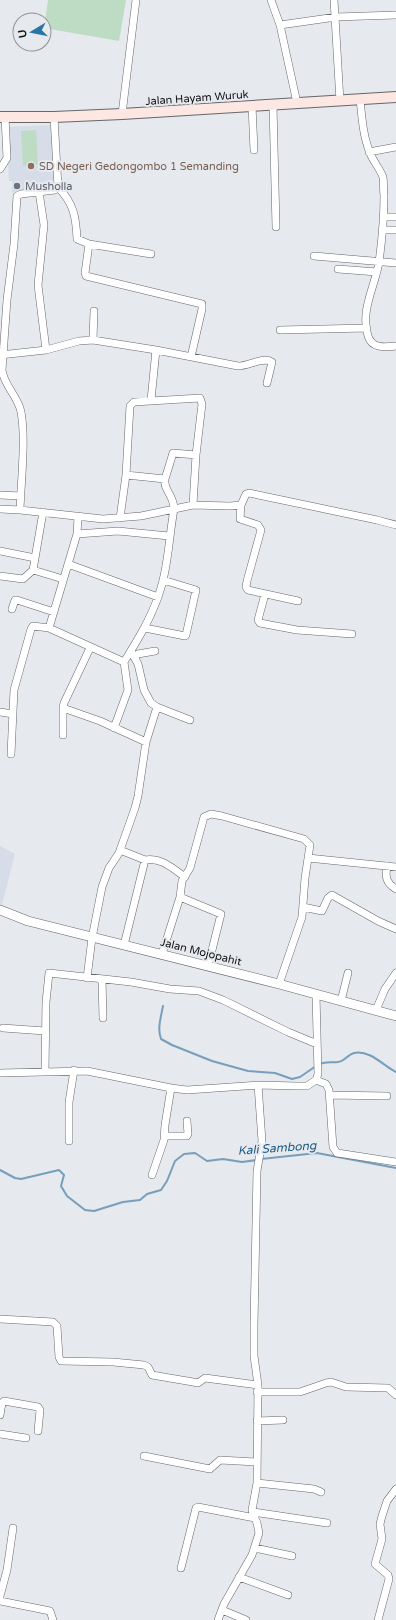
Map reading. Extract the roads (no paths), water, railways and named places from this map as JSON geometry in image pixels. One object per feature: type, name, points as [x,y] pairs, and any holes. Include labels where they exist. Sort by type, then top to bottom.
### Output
[{"type":"main road","name":"Jalan Hayam Wuruk","points":[[3,117],[54,117],[122,114],[396,97]]},
{"type":"street","points":[[122,114],[136,0]]},
{"type":"street","points":[[271,0],[280,24],[297,103]]},
{"type":"street","points":[[334,0],[340,101]]},
{"type":"street","points":[[280,24],[336,17],[396,15]]},
{"type":"street","points":[[360,99],[363,129],[370,152],[383,179],[383,230],[377,272],[366,308],[367,328],[369,339],[375,346],[396,346]]},
{"type":"street","points":[[273,105],[276,227]]},
{"type":"street","points":[[252,106],[254,150]]},
{"type":"street","points":[[0,169],[6,158],[3,117]]},
{"type":"street","points":[[54,117],[58,187],[67,196],[75,216],[77,239],[89,244],[151,254]]},
{"type":"street","points":[[370,152],[396,147]]},
{"type":"street","points":[[20,510],[22,444],[21,411],[14,394],[4,378],[1,355],[17,196],[21,194],[55,190],[58,187]]},
{"type":"street","points":[[38,192],[44,225],[38,285],[46,350]]},
{"type":"street","points":[[384,217],[396,217]]},
{"type":"street","points":[[383,230],[396,230]]},
{"type":"street","points":[[89,244],[85,272],[86,276],[202,304],[191,358]]},
{"type":"street","points":[[314,256],[396,263]]},
{"type":"street","points":[[338,269],[377,272]]},
{"type":"street","points":[[92,340],[94,311]]},
{"type":"street","points":[[280,330],[367,328]]},
{"type":"street","points":[[1,355],[46,350],[79,341],[92,340],[156,350],[238,366],[251,364],[264,359],[270,360],[272,362],[267,383]]},
{"type":"street","points":[[151,400],[156,350]]},
{"type":"street","points":[[120,518],[126,475],[130,406],[134,402],[201,398],[202,404],[196,455],[193,505]]},
{"type":"street","points":[[124,662],[133,654],[158,597],[163,580],[174,509],[174,499],[165,486],[165,479],[172,453],[196,455]]},
{"type":"street","points":[[126,475],[165,479]]},
{"type":"street","points":[[298,601],[250,591],[246,587],[261,530],[258,525],[241,519],[241,505],[246,494],[249,493],[396,525]]},
{"type":"street","points":[[0,495],[21,496]]},
{"type":"street","points":[[0,510],[43,512],[103,519],[145,515],[193,505],[241,505]]},
{"type":"street","points":[[0,576],[23,579],[33,570],[43,512]]},
{"type":"street","points":[[49,628],[77,534],[78,517]]},
{"type":"street","points":[[77,534],[118,531],[169,536]]},
{"type":"street","points":[[0,551],[35,558]]},
{"type":"street","points":[[68,564],[158,597]]},
{"type":"street","points":[[33,570],[63,579]]},
{"type":"street","points":[[145,628],[186,635],[196,590],[163,580]]},
{"type":"street","points":[[265,594],[258,620],[260,623],[297,630],[352,634]]},
{"type":"street","points":[[12,609],[15,600],[17,600],[54,612]]},
{"type":"street","points":[[11,754],[15,684],[31,629],[34,626],[49,628],[90,648],[124,662]]},
{"type":"street","points":[[63,735],[64,703],[90,648]]},
{"type":"street","points":[[133,654],[155,651]]},
{"type":"street","points":[[133,654],[138,664],[147,697],[151,703],[157,707],[190,720]]},
{"type":"street","points":[[114,728],[128,690],[124,662]]},
{"type":"street","points":[[87,978],[92,938],[102,887],[109,868],[120,850],[138,796],[146,742],[157,707]]},
{"type":"street","points":[[63,708],[146,742]]},
{"type":"street","points":[[0,712],[13,714]]},
{"type":"street","points":[[162,954],[180,897],[182,881],[190,868],[204,818],[211,814],[304,839],[310,845],[305,878],[302,917],[279,984]]},
{"type":"street","points":[[120,850],[145,860],[158,860],[185,877]]},
{"type":"street","points":[[308,858],[396,867]]},
{"type":"street","points":[[124,945],[145,860]]},
{"type":"street","points":[[387,866],[385,876],[386,879],[396,889]]},
{"type":"street","points":[[303,907],[322,911],[328,898],[332,895],[378,921],[396,929]]},
{"type":"street","points":[[180,897],[222,914],[208,966]]},
{"type":"street","name":"Jalan Mojopahit","points":[[0,910],[28,921],[279,984],[396,1016]]},
{"type":"street","points":[[45,1072],[46,1002],[49,973],[131,982],[170,989],[193,990],[211,995],[317,1044]]},
{"type":"street","points":[[341,1001],[348,973]]},
{"type":"street","points":[[376,1010],[385,989],[396,973]]},
{"type":"street","points":[[102,979],[103,1018]]},
{"type":"street","points":[[0,1073],[74,1070],[97,1072],[187,1090],[258,1086],[307,1086],[317,1077],[316,994]]},
{"type":"street","points":[[3,1028],[45,1030]]},
{"type":"street","points":[[69,1141],[69,1102],[74,1070]]},
{"type":"street","points":[[317,1077],[326,1084],[330,1095],[333,1147],[335,1151],[344,1154],[396,1162]]},
{"type":"street","points":[[218,1620],[255,1548],[259,1533],[254,1515],[257,1483],[257,1388],[254,1356],[254,1326],[258,1166],[262,1141],[258,1086]]},
{"type":"street","points":[[152,1175],[163,1146],[171,1088]]},
{"type":"street","points":[[330,1095],[387,1096]]},
{"type":"street","points":[[165,1136],[187,1136],[187,1121]]},
{"type":"street","points":[[0,1319],[53,1322],[57,1326],[59,1357],[61,1361],[113,1362],[144,1365],[148,1367],[152,1375],[198,1383],[205,1378],[257,1388],[300,1392],[331,1382],[346,1387],[388,1388],[396,1395]]},
{"type":"street","points":[[0,1415],[4,1401],[38,1407],[40,1412],[38,1431]]},
{"type":"street","points":[[257,1421],[283,1420]]},
{"type":"street","points":[[0,1434],[26,1438]]},
{"type":"street","points":[[144,1456],[210,1469],[220,1460],[257,1462]]},
{"type":"street","points":[[257,1483],[314,1489],[321,1492]]},
{"type":"street","points":[[378,1620],[389,1579],[388,1575],[375,1564],[382,1539],[380,1521],[387,1501],[396,1489]]},
{"type":"street","points":[[181,1568],[196,1508],[198,1507],[327,1523]]},
{"type":"street","points":[[0,1596],[7,1570],[13,1528]]},
{"type":"street","points":[[255,1548],[292,1556]]},
{"type":"street","points":[[240,1577],[288,1595]]},
{"type":"street","points":[[0,1601],[50,1611],[52,1620]]},
{"type":"street","points":[[222,1610],[246,1620]]},
{"type":"waterway","points":[[163,1006],[159,1027],[161,1039],[212,1061],[248,1071],[275,1073],[292,1079],[300,1077],[316,1066]]},
{"type":"waterway","points":[[320,1064],[340,1062],[354,1053],[360,1053],[371,1056],[396,1072]]},
{"type":"waterway","name":"Kali Sambong","points":[[0,1170],[15,1178],[21,1179],[59,1170],[64,1175],[61,1186],[67,1196],[85,1210],[94,1211],[123,1202],[140,1200],[147,1194],[161,1190],[167,1181],[175,1161],[184,1154],[195,1153],[207,1161],[223,1159],[242,1162],[257,1160]]},
{"type":"waterway","name":"Kali Sambong","points":[[261,1159],[317,1153],[396,1168]]},
{"type":"place","name":"SD Negeri Gedongombo 1 Semanding","points":[[31,166]]},
{"type":"place","name":"Musholla","points":[[17,186]]}]
